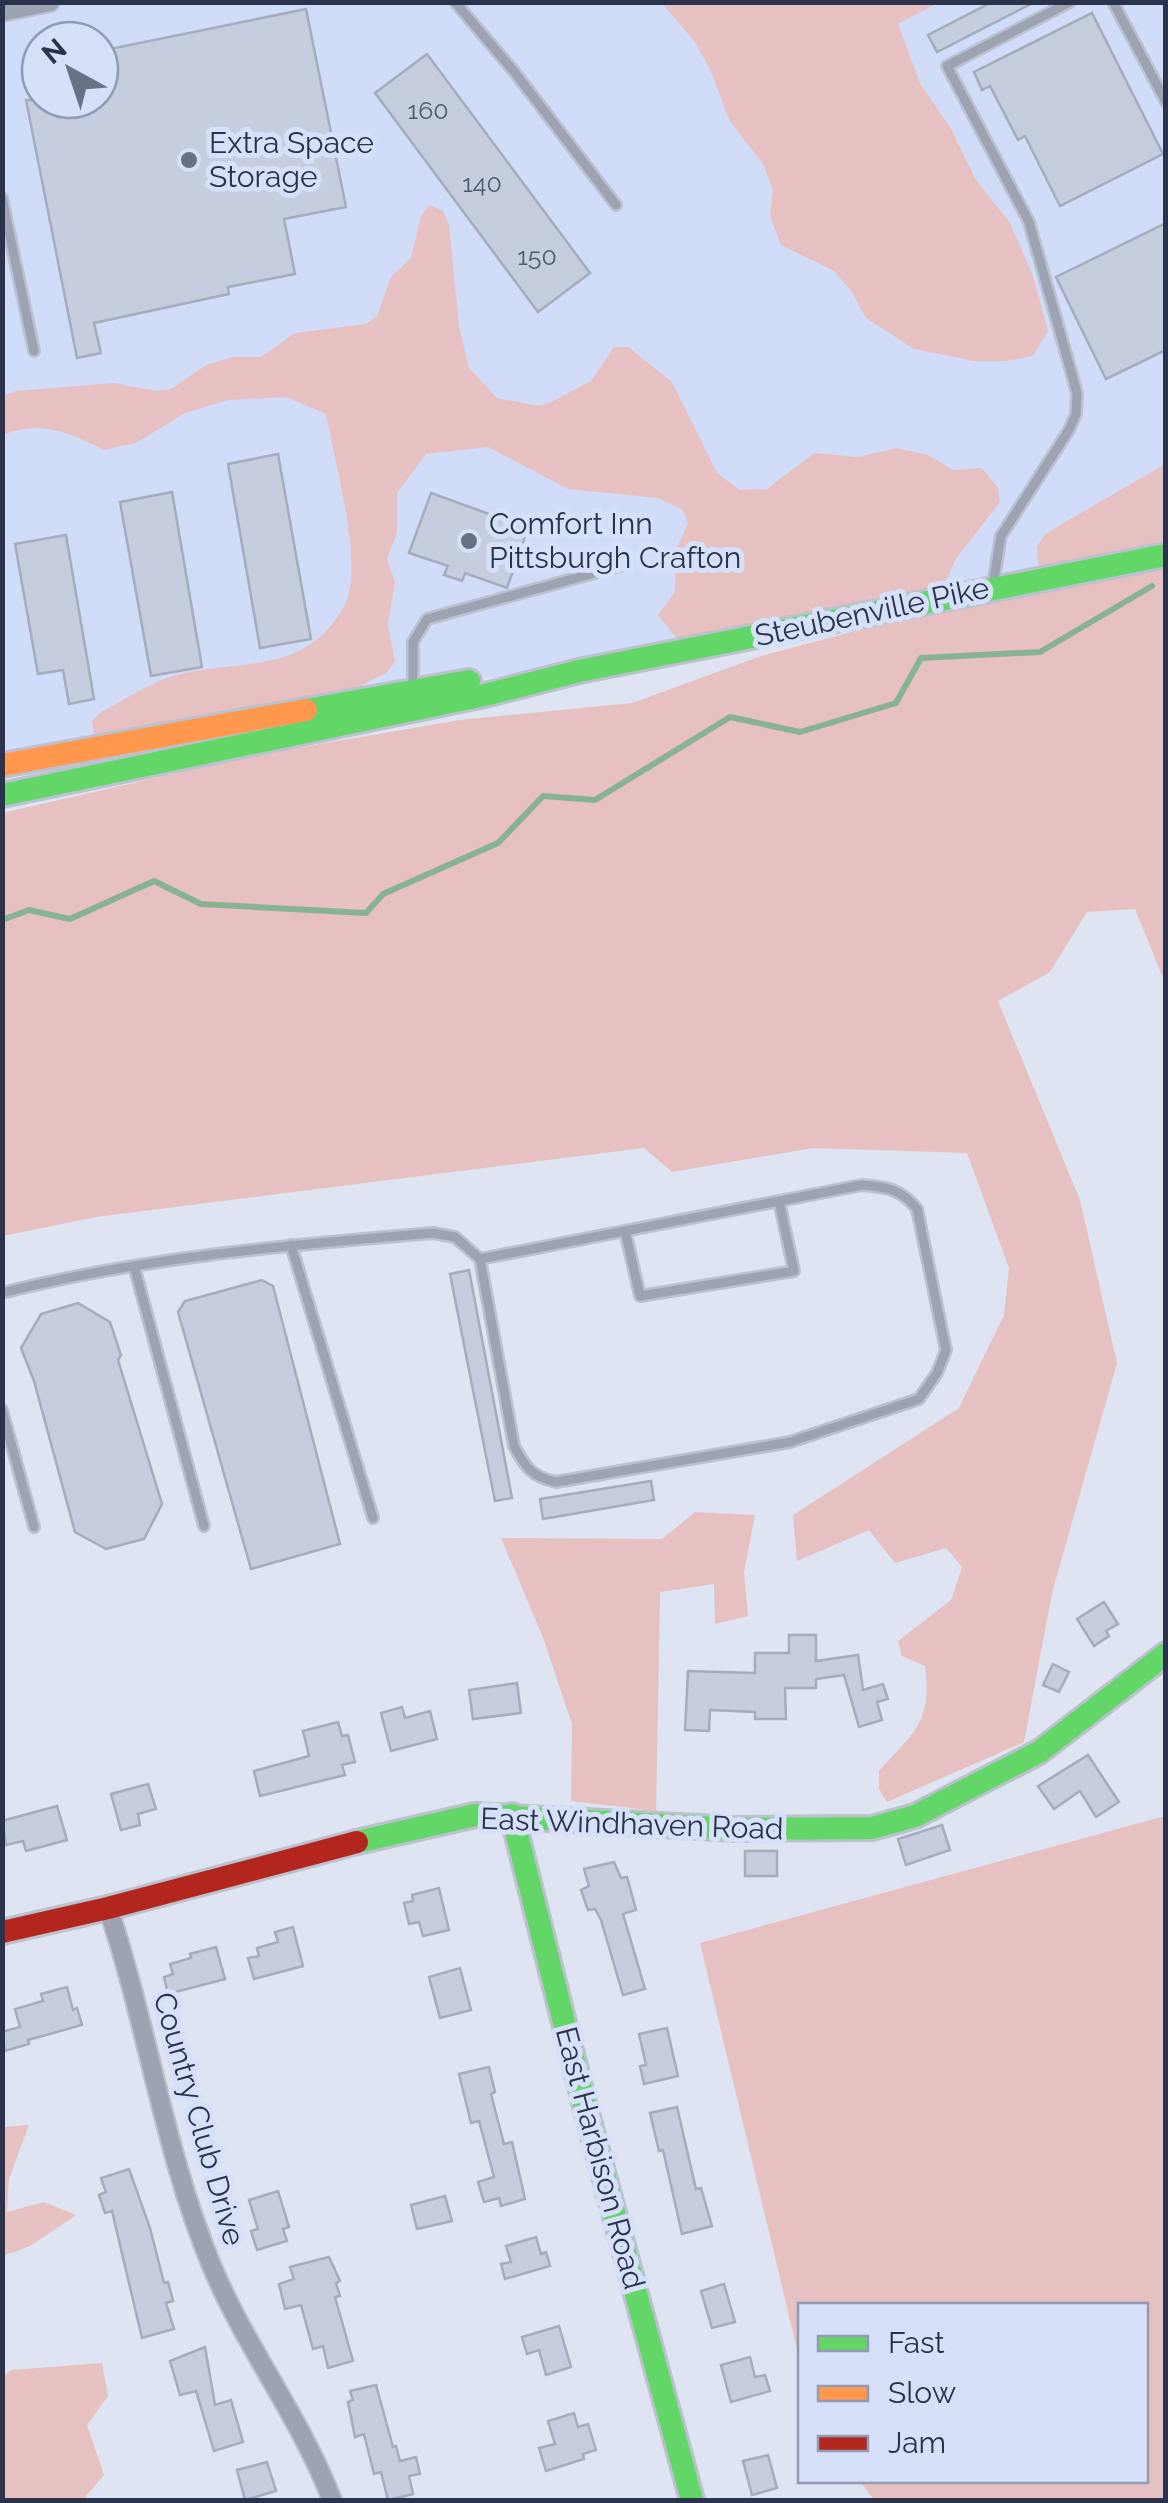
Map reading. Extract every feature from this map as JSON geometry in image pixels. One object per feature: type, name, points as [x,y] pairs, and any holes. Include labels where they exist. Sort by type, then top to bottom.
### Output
[{"type":"street","points":[[2,12],[50,2]]},
{"type":"street","name":"Steubenville Pike","points":[[2,794],[489,694],[579,671],[1166,555]]},
{"type":"street","name":"Steubenville Pike","points":[[2,765],[486,678],[579,671]]},
{"type":"street","name":"East Windhaven Road","points":[[2,1932],[450,1819],[512,1815],[736,1829],[872,1828],[915,1816],[1038,1752],[1166,1654]]},
{"type":"street","name":"East Harbison Road","points":[[512,1815],[585,2106],[692,2500]]},
{"type":"street","name":"Country Club Drive","points":[[108,1908],[128,1966],[193,2216],[214,2270],[305,2437],[332,2500]]},
{"type":"lane","points":[[455,2],[516,74],[616,205]]},
{"type":"lane","points":[[993,587],[1001,536],[1069,430],[1076,414],[1077,392],[1029,222],[947,66],[1070,2]]},
{"type":"lane","points":[[1114,2],[1166,102]]},
{"type":"lane","points":[[2,198],[34,350]]},
{"type":"lane","points":[[413,692],[413,642],[427,618],[620,566]]},
{"type":"lane","points":[[2,1292],[134,1266],[291,1245],[434,1233],[455,1236],[480,1259],[514,1446],[525,1467],[538,1478],[556,1482],[790,1442],[918,1399],[938,1374],[946,1350],[917,1210],[907,1196],[892,1188],[862,1185],[480,1259]]},
{"type":"lane","points":[[625,1231],[640,1296],[794,1271],[779,1201]]},
{"type":"lane","points":[[291,1245],[373,1518]]},
{"type":"lane","points":[[134,1266],[204,1526]]},
{"type":"lane","points":[[2,1410],[34,1527]]},
{"type":"shaded area","points":[[3,3],[1165,3],[1165,555],[579,671],[486,678],[3,765]]},
{"type":"shaded area","points":[[662,3],[938,3],[898,24],[920,83],[951,129],[976,180],[1010,223],[1033,276],[1048,331],[1033,356],[974,361],[914,349],[866,318],[852,292],[834,271],[781,245],[770,216],[773,190],[763,164],[730,121],[695,42]]},
{"type":"shaded area","points":[[430,205],[443,211],[449,225],[459,326],[469,368],[497,398],[539,406],[553,401],[591,381],[614,347],[628,347],[672,382],[717,473],[740,490],[767,489],[814,453],[857,457],[897,448],[928,455],[953,470],[982,468],[998,488],[1000,502],[955,560],[941,594],[684,647],[658,615],[675,592],[676,550],[688,523],[683,510],[658,498],[568,489],[488,447],[426,454],[397,493],[397,533],[387,559],[395,582],[388,624],[395,662],[386,673],[348,692],[96,747],[92,721],[139,691],[177,675],[261,662],[300,651],[337,618],[349,594],[350,543],[326,414],[286,397],[228,400],[185,413],[136,443],[104,450],[42,428],[3,435],[2,396],[16,391],[114,383],[156,391],[171,389],[206,365],[233,357],[261,357],[295,333],[366,324],[377,316],[391,277],[411,258],[421,216]]},
{"type":"shaded area","points":[[1165,464],[1165,551],[1039,573],[1037,547],[1045,534]]},
{"type":"shaded area","points":[[1165,569],[1165,983],[1135,909],[1087,912],[1050,972],[998,1001],[1080,1200],[1117,1363],[1052,1593],[1024,1742],[887,1802],[879,1789],[879,1771],[918,1725],[926,1701],[925,1666],[902,1656],[898,1641],[951,1600],[962,1567],[946,1548],[895,1563],[869,1530],[797,1561],[793,1515],[959,1408],[1004,1315],[1009,1268],[967,1153],[813,1148],[672,1172],[644,1148],[96,1217],[3,1236],[2,813],[255,755],[460,720],[632,703],[761,656],[900,619]]},
{"type":"shaded area","points":[[695,1512],[755,1515],[744,1572],[748,1616],[715,1624],[714,1584],[660,1592],[656,1811],[571,1801],[572,1724],[544,1640],[501,1538],[662,1539]]},
{"type":"shaded area","points":[[1165,1816],[1165,2498],[874,2500],[861,2483],[1148,2483],[1148,2303],[798,2303],[798,2354],[700,1943]]},
{"type":"shaded area","points":[[29,2125],[9,2179],[7,2212],[44,2202],[76,2215],[30,2246],[3,2256],[3,2127]]},
{"type":"shaded area","points":[[102,2363],[108,2396],[87,2425],[104,2475],[86,2500],[3,2500],[3,2376],[11,2370]]},
{"type":"building","points":[[992,2],[1035,2],[937,52],[928,35]]},
{"type":"building","points":[[306,9],[346,207],[284,219],[295,274],[228,287],[229,294],[94,323],[101,353],[77,358],[30,120],[120,120],[120,47]]},
{"type":"building","points":[[1092,13],[1163,154],[1060,206],[1025,136],[1018,140],[990,86],[982,90],[974,72]]},
{"type":"building","points":[[427,54],[590,273],[538,312],[375,93]]},
{"type":"building","points":[[1166,223],[1166,350],[1106,379],[1056,277]]},
{"type":"building","points":[[278,454],[311,639],[260,648],[228,464]]},
{"type":"building","points":[[172,492],[202,667],[151,676],[120,502]]},
{"type":"building","name":"Comfort Inn Pittsburgh Crafton","points":[[431,493],[528,528],[507,588],[465,573],[462,581],[444,575],[448,566],[409,553]]},
{"type":"building","points":[[66,535],[94,699],[69,704],[63,670],[38,674],[15,544]]},
{"type":"building","points":[[469,1270],[512,1498],[495,1501],[450,1274]]},
{"type":"building","points":[[262,1280],[273,1286],[340,1544],[251,1569],[178,1312],[185,1301]]},
{"type":"building","points":[[78,1303],[110,1322],[162,1504],[144,1539],[106,1549],[75,1532],[34,1381],[21,1348],[41,1314]]},
{"type":"building","points":[[651,1481],[654,1500],[543,1519],[540,1499]]},
{"type":"building","points":[[1104,1602],[1118,1624],[1094,1646],[1077,1619]]},
{"type":"building","points":[[789,1635],[816,1635],[816,1661],[858,1655],[863,1690],[883,1684],[888,1699],[877,1702],[882,1720],[859,1727],[844,1675],[816,1679],[816,1688],[785,1688],[786,1719],[755,1719],[755,1712],[710,1710],[709,1731],[685,1730],[688,1671],[755,1673],[755,1653],[789,1653]]},
{"type":"building","points":[[1053,1664],[1069,1672],[1059,1692],[1043,1685]]},
{"type":"building","points":[[517,1683],[521,1713],[473,1719],[469,1690]]},
{"type":"building","points":[[402,1707],[405,1718],[430,1711],[437,1739],[391,1751],[381,1713]]},
{"type":"building","points":[[338,1722],[342,1736],[348,1735],[355,1762],[342,1765],[345,1775],[260,1796],[254,1771],[309,1756],[303,1731]]},
{"type":"building","points":[[1088,1755],[1119,1802],[1096,1817],[1080,1791],[1054,1809],[1038,1786]]},
{"type":"building","points":[[148,1784],[156,1809],[138,1814],[140,1825],[121,1830],[111,1794]]},
{"type":"building","points":[[57,1806],[67,1840],[26,1851],[23,1841],[6,1845],[2,1821]]},
{"type":"building","points":[[942,1825],[950,1850],[906,1865],[898,1839]]},
{"type":"building","points":[[745,1851],[777,1851],[777,1876],[745,1876]]},
{"type":"building","points":[[614,1862],[621,1878],[627,1877],[636,1910],[623,1914],[645,1989],[623,1995],[601,1920],[595,1909],[588,1910],[581,1890],[589,1886],[584,1869]]},
{"type":"building","points":[[439,1888],[449,1930],[423,1936],[419,1922],[409,1924],[404,1903],[413,1901],[412,1895]]},
{"type":"building","points":[[293,1927],[303,1966],[254,1979],[248,1958],[259,1956],[257,1948],[278,1942],[275,1932]]},
{"type":"building","points":[[216,1947],[225,1979],[168,1994],[164,1977],[173,1974],[170,1964]]},
{"type":"building","points":[[460,1968],[471,2010],[440,2018],[429,1977]]},
{"type":"building","points":[[67,1987],[82,2025],[28,2040],[29,2044],[5,2051],[2,2032],[20,2027],[15,2009],[43,2001],[41,1994]]},
{"type":"building","points":[[667,2028],[678,2076],[644,2084],[640,2066],[646,2065],[639,2034]]},
{"type":"building","points":[[489,2067],[495,2092],[491,2094],[504,2144],[512,2142],[525,2199],[501,2206],[499,2198],[484,2202],[478,2182],[494,2177],[479,2121],[471,2123],[459,2074]]},
{"type":"building","points":[[677,2107],[696,2189],[701,2188],[712,2226],[682,2234],[663,2150],[659,2151],[650,2113]]},
{"type":"building","points":[[129,2169],[173,2301],[166,2303],[174,2329],[142,2338],[112,2211],[105,2213],[99,2195],[106,2192],[101,2178]]},
{"type":"building","points":[[278,2191],[289,2227],[283,2229],[287,2241],[257,2250],[251,2231],[258,2229],[249,2200]]},
{"type":"building","points":[[445,2196],[452,2221],[417,2229],[411,2205]]},
{"type":"building","points":[[536,2237],[550,2266],[505,2279],[501,2264],[511,2262],[506,2246]]},
{"type":"building","points":[[329,2257],[340,2281],[336,2283],[340,2296],[335,2297],[353,2361],[328,2368],[323,2346],[313,2349],[301,2305],[285,2309],[279,2284],[294,2279],[290,2267]]},
{"type":"building","points":[[724,2284],[735,2322],[712,2328],[701,2291]]},
{"type":"building","points":[[559,2326],[571,2367],[546,2375],[539,2350],[527,2354],[522,2337]]},
{"type":"building","points":[[205,2347],[215,2405],[231,2400],[243,2442],[214,2451],[196,2391],[180,2395],[170,2361]]},
{"type":"building","points":[[750,2357],[755,2377],[765,2375],[770,2391],[731,2402],[721,2365]]},
{"type":"building","points":[[376,2385],[393,2447],[396,2446],[400,2461],[416,2457],[420,2474],[409,2476],[413,2494],[388,2500],[381,2472],[374,2474],[364,2434],[355,2437],[348,2402],[353,2400],[350,2391]]},
{"type":"building","points":[[574,2413],[578,2427],[588,2424],[596,2450],[583,2454],[584,2459],[546,2471],[539,2448],[555,2444],[548,2421]]},
{"type":"building","points":[[768,2455],[777,2488],[752,2495],[743,2461]]},
{"type":"building","points":[[267,2462],[276,2491],[245,2500],[237,2470]]},
{"type":"waterway","points":[[2,920],[29,910],[70,919],[154,881],[201,904],[366,913],[383,894],[498,843],[543,796],[595,800],[730,717],[800,732],[896,703],[921,658],[1040,652],[1152,586]]},
{"type":"traffic: fast","points":[[2,795],[489,694],[579,671],[1166,555]]},
{"type":"traffic: fast","points":[[306,710],[469,681]]},
{"type":"traffic: fast","points":[[357,1842],[475,1815],[736,1829],[872,1828],[915,1816],[1039,1752],[1166,1654]]},
{"type":"traffic: fast","points":[[512,1815],[585,2106],[692,2500]]},
{"type":"traffic: slow","points":[[2,765],[306,710]]},
{"type":"traffic: jam","points":[[2,1932],[357,1842]]},
{"type":"place","name":"Extra Space Storage","points":[[189,160]]},
{"type":"place","name":"Comfort Inn Pittsburgh Crafton","points":[[469,541]]}]
